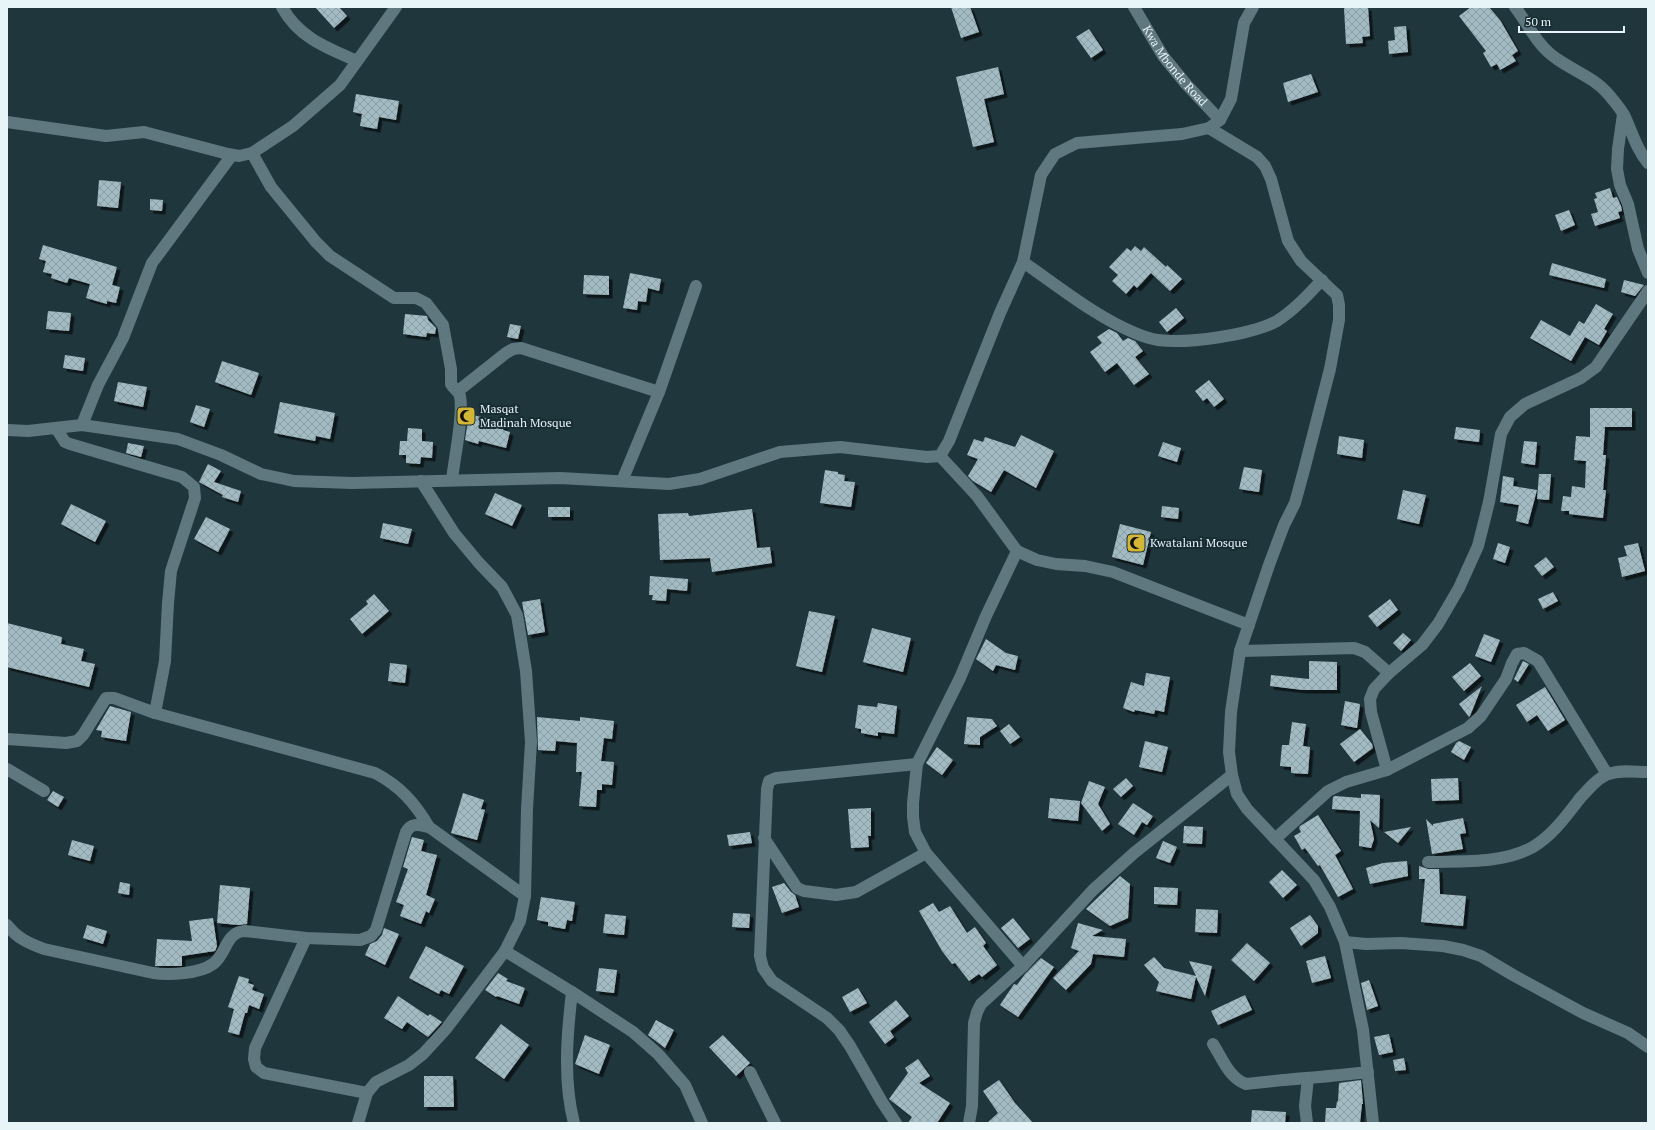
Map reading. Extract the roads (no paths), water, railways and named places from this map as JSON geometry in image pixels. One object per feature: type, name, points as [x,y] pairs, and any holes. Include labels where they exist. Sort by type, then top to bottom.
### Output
[{"type":"street","points":[[282,7],[304,34],[318,43],[357,61]]},
{"type":"street","points":[[7,122],[106,136],[144,132],[232,155],[239,156],[252,153],[293,126],[340,85],[396,7]]},
{"type":"street","name":"Kwa Mbonde Road","points":[[1134,7],[1163,56],[1186,84],[1220,120]]},
{"type":"street","points":[[940,456],[949,441],[1000,313],[1023,262],[1041,175],[1055,154],[1077,143],[1182,134],[1209,128],[1220,120],[1231,99],[1244,23],[1253,7]]},
{"type":"street","points":[[1516,7],[1532,35],[1543,48],[1556,59],[1586,76],[1608,94],[1623,114],[1641,155],[1648,163]]},
{"type":"street","points":[[1623,114],[1617,169],[1620,186],[1628,204],[1638,249],[1648,273]]},
{"type":"street","points":[[1209,128],[1257,157],[1265,166],[1271,178],[1288,241],[1301,261],[1337,296],[1339,305],[1339,320],[1330,369],[1295,503],[1284,525],[1271,558],[1240,651],[1231,712],[1229,752],[1237,794],[1247,809],[1314,880],[1330,907],[1345,942],[1363,1030],[1373,1123]]},
{"type":"street","points":[[252,153],[275,192],[316,242],[330,256],[394,298],[416,298],[426,303],[443,325],[451,369],[451,384],[458,391],[460,398],[460,415],[452,480]]},
{"type":"street","points":[[82,425],[98,385],[124,338],[152,262],[232,155]]},
{"type":"street","points":[[1023,262],[1118,326],[1136,334],[1158,340],[1183,341],[1225,336],[1253,330],[1275,322],[1291,312],[1322,280]]},
{"type":"street","points":[[622,481],[659,392],[696,286]]},
{"type":"street","points":[[1387,770],[1370,712],[1370,699],[1374,689],[1389,673],[1422,645],[1438,624],[1459,588],[1478,546],[1489,502],[1501,434],[1510,416],[1525,404],[1581,378],[1596,368],[1648,291]]},
{"type":"street","points":[[458,391],[506,353],[513,349],[521,348],[659,392]]},
{"type":"street","points":[[8,432],[82,425],[178,439],[221,455],[261,474],[294,482],[352,483],[560,478],[669,484],[700,479],[780,452],[840,447],[927,457],[940,456]]},
{"type":"street","points":[[56,428],[65,442],[182,477],[194,488],[195,498],[171,571],[165,661],[155,713]]},
{"type":"street","points":[[940,456],[977,496],[1017,550],[1037,560],[1056,564],[1085,566],[1113,572],[1249,625]]},
{"type":"street","points":[[358,1123],[367,1093],[376,1082],[409,1065],[423,1054],[446,1029],[506,951],[520,921],[525,896],[527,809],[532,742],[526,671],[517,615],[502,587],[479,563],[454,533],[421,481]]},
{"type":"street","points":[[1017,550],[986,616],[960,678],[917,764],[913,818],[915,832],[926,853],[1023,966]]},
{"type":"street","points":[[1240,651],[1354,648],[1365,652],[1389,673]]},
{"type":"street","points":[[1275,839],[1328,791],[1346,782],[1387,770],[1468,728],[1481,716],[1506,679],[1512,663],[1518,654],[1524,653],[1538,661],[1606,774]]},
{"type":"street","points":[[7,739],[66,742],[77,741],[83,735],[106,698],[114,698],[155,713],[375,773],[390,781],[401,790],[421,813],[429,827]]},
{"type":"street","points":[[896,1123],[839,1030],[827,1018],[772,981],[763,968],[760,956],[766,789],[770,781],[776,778],[917,764]]},
{"type":"street","points":[[7,769],[44,791]]},
{"type":"street","points":[[1428,862],[1483,861],[1509,855],[1532,847],[1553,832],[1593,783],[1606,774],[1648,772]]},
{"type":"street","points":[[968,1123],[972,1106],[974,1023],[981,1004],[1023,966],[1093,890],[1128,858],[1232,774]]},
{"type":"street","points":[[7,925],[14,934],[27,942],[44,949],[153,974],[169,975],[207,968],[215,963],[221,956],[233,934],[238,931],[306,938],[360,940],[371,936],[376,930],[406,832],[410,826],[416,824],[429,827],[525,896]]},
{"type":"street","points":[[764,838],[797,888],[814,893],[841,895],[856,892],[926,853]]},
{"type":"street","points":[[306,938],[255,1048],[254,1059],[256,1067],[264,1073],[367,1093]]},
{"type":"street","points":[[1345,942],[1366,944],[1401,943],[1443,946],[1482,956],[1513,975],[1583,1013],[1628,1033],[1648,1048]]},
{"type":"street","points":[[506,951],[572,992],[632,1032],[658,1054],[685,1085],[702,1123]]},
{"type":"street","points":[[572,992],[569,1019],[568,1073],[570,1110],[574,1123]]},
{"type":"street","points":[[1213,1044],[1233,1076],[1246,1084],[1332,1077],[1368,1072]]},
{"type":"street","points":[[750,1072],[775,1123]]},
{"type":"street","points":[[1307,1123],[1305,1106],[1308,1078]]},
{"type":"place","name":"Masqat Madinah Mosque","points":[[466,416]]},
{"type":"place","name":"Kwatalani Mosque","points":[[1136,543]]}]
